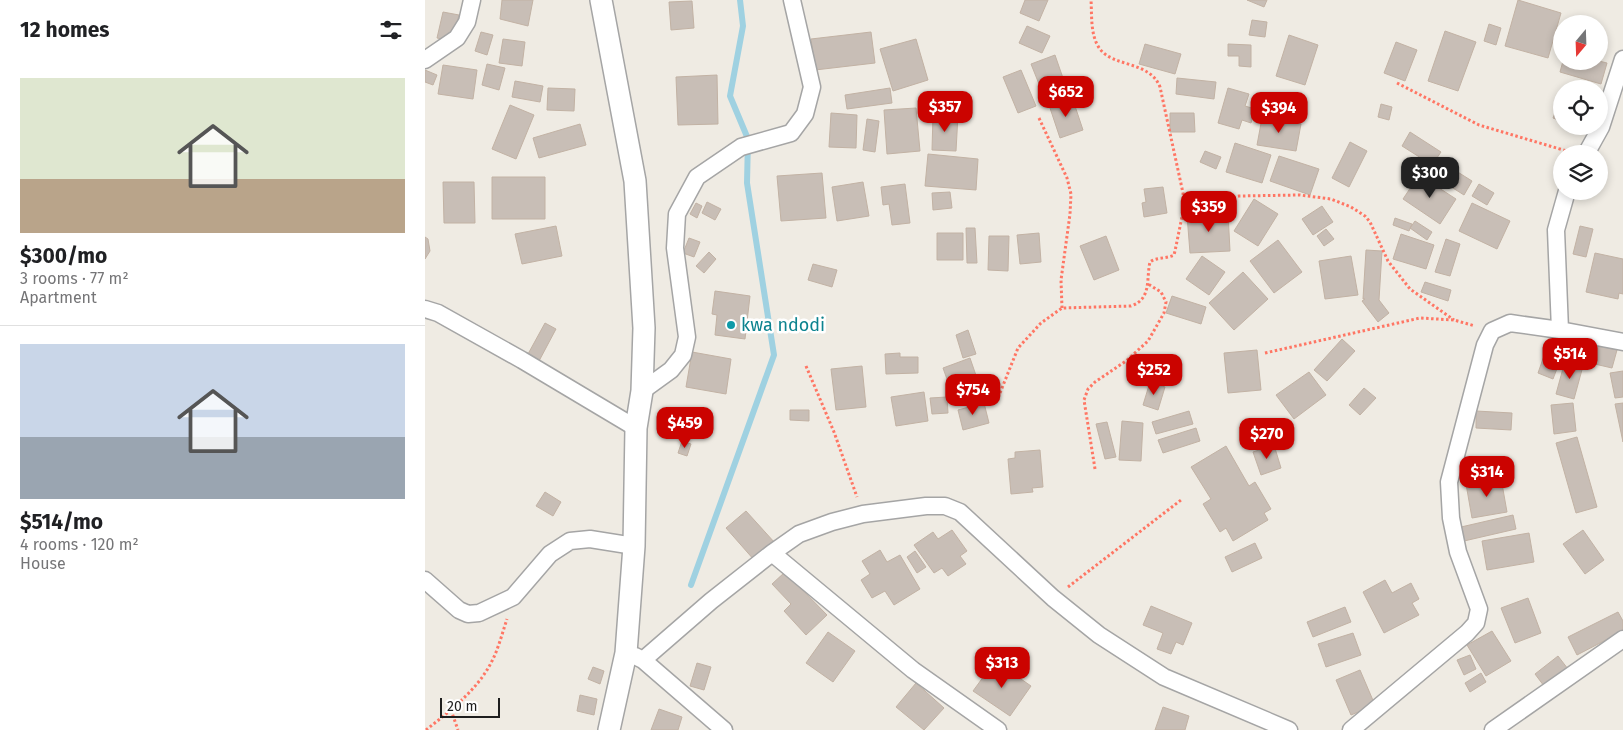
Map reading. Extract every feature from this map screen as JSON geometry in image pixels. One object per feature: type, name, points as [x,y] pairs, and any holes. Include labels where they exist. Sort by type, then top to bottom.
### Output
[{"type":"street","points":[[425,60],[457,38],[467,22],[472,0]]},
{"type":"street","points":[[601,0],[635,181],[644,328],[642,391],[636,428],[634,656],[609,730]]},
{"type":"street","points":[[642,391],[671,370],[683,355],[687,337],[675,248],[677,214],[697,177],[741,147],[791,133],[805,114],[812,87],[792,0]]},
{"type":"street","points":[[1591,145],[1601,127],[1623,59]]},
{"type":"street","points":[[1560,330],[1556,230],[1564,200]]},
{"type":"street","points":[[425,309],[438,313],[522,360],[636,428]]},
{"type":"street","points":[[1351,730],[1476,623],[1479,609],[1458,552],[1451,518],[1449,482],[1485,345],[1492,331],[1510,323],[1623,342]]},
{"type":"street","points":[[634,656],[711,601],[799,534],[832,522],[863,514],[926,506],[945,506],[959,512],[1053,598],[1099,635],[1164,677],[1289,730]]},
{"type":"street","points":[[425,580],[459,610],[468,614],[479,613],[513,597],[550,554],[570,542],[590,539],[634,546]]},
{"type":"street","points":[[772,553],[913,670],[998,730]]},
{"type":"street","points":[[1493,730],[1623,639]]},
{"type":"street","points":[[634,656],[724,730]]},
{"type":"path","points":[[1000,393],[1017,348],[1041,323],[1062,308],[1131,306],[1137,304],[1148,284],[1150,262],[1169,258],[1173,255],[1184,207],[1183,193],[1157,78],[1150,72],[1105,54],[1099,49],[1092,25],[1091,0]]},
{"type":"path","points":[[1397,83],[1479,125],[1553,147]]},
{"type":"path","points":[[1039,118],[1067,178],[1071,194],[1061,280],[1062,308]]},
{"type":"path","points":[[1184,207],[1239,196],[1300,195],[1331,200],[1351,207],[1365,216],[1370,222],[1388,261],[1410,289],[1454,320]]},
{"type":"path","points":[[1095,468],[1084,400],[1085,396],[1088,389],[1095,382],[1125,361],[1148,341],[1164,313],[1165,302],[1161,292],[1148,284]]},
{"type":"path","points":[[1265,353],[1420,318],[1454,320],[1492,331]]},
{"type":"path","points":[[806,366],[834,432],[863,514]]},
{"type":"path","points":[[1053,598],[1181,500]]},
{"type":"path","points":[[426,730],[451,710],[481,680],[492,662],[513,597]]},
{"type":"path","points":[[451,710],[459,730]]},
{"type":"building","points":[[502,0],[533,0],[528,26],[500,19]]},
{"type":"building","points":[[1025,0],[1048,0],[1039,21],[1020,13]]},
{"type":"building","points":[[1247,0],[1267,0],[1264,7]]},
{"type":"building","points":[[1518,0],[1561,13],[1560,15],[1553,15],[1553,41],[1548,58],[1505,46]]},
{"type":"building","points":[[692,1],[694,28],[671,30],[669,2]]},
{"type":"building","points":[[443,12],[459,15],[452,41],[437,38]]},
{"type":"building","points":[[1252,20],[1267,22],[1265,37],[1249,35]]},
{"type":"building","points":[[1489,24],[1501,28],[1496,45],[1484,41]]},
{"type":"building","points":[[1027,26],[1050,36],[1042,53],[1019,43]]},
{"type":"building","points":[[1445,31],[1476,42],[1458,91],[1428,81]]},
{"type":"building","points":[[481,32],[493,35],[487,55],[475,51]]},
{"type":"building","points":[[871,32],[875,63],[815,70],[811,39]]},
{"type":"building","points":[[1289,35],[1318,45],[1305,85],[1276,76]]},
{"type":"building","points":[[503,39],[525,42],[522,66],[499,63]]},
{"type":"building","points":[[916,39],[928,80],[893,91],[880,49]]},
{"type":"building","points":[[1396,42],[1417,50],[1405,81],[1384,73]]},
{"type":"building","points":[[1145,44],[1181,54],[1175,74],[1139,64]]},
{"type":"building","points":[[1228,44],[1251,45],[1251,67],[1239,66],[1239,56],[1228,56]]},
{"type":"building","points":[[1055,55],[1064,81],[1041,89],[1031,64]]},
{"type":"building","points":[[487,64],[505,68],[499,90],[482,85]]},
{"type":"building","points":[[443,65],[477,70],[473,99],[438,94]]},
{"type":"building","points":[[425,70],[437,75],[433,85],[425,82]]},
{"type":"building","points":[[1021,70],[1036,106],[1018,113],[1003,77]]},
{"type":"building","points":[[1561,70],[1605,70],[1602,80],[1587,80],[1560,72]]},
{"type":"building","points":[[717,75],[718,124],[678,125],[676,77]]},
{"type":"building","points":[[1177,78],[1216,82],[1214,99],[1176,94]]},
{"type":"building","points":[[515,81],[543,86],[540,102],[512,97]]},
{"type":"building","points":[[548,88],[575,89],[574,111],[547,110]]},
{"type":"building","points":[[890,88],[892,103],[847,109],[845,95]]},
{"type":"building","points":[[1228,88],[1249,94],[1245,106],[1255,109],[1251,123],[1242,120],[1239,129],[1218,123]]},
{"type":"building","points":[[1072,97],[1083,130],[1060,138],[1049,105]]},
{"type":"building","points":[[1381,104],[1392,107],[1389,120],[1378,117]]},
{"type":"building","points":[[510,105],[534,115],[516,159],[492,149]]},
{"type":"building","points":[[916,108],[920,151],[887,154],[884,110]]},
{"type":"building","points":[[831,113],[857,115],[856,148],[829,147]]},
{"type":"building","points":[[1170,113],[1194,113],[1195,132],[1170,132]]},
{"type":"building","points":[[933,115],[958,115],[956,151],[932,150]]},
{"type":"building","points":[[1262,118],[1301,124],[1296,151],[1257,145]]},
{"type":"building","points":[[867,119],[879,121],[875,152],[863,150]]},
{"type":"building","points":[[580,124],[586,145],[539,158],[533,138]]},
{"type":"building","points":[[1410,132],[1441,152],[1432,165],[1402,146]]},
{"type":"building","points":[[1350,142],[1367,151],[1349,187],[1332,178]]},
{"type":"building","points":[[1235,143],[1271,155],[1262,183],[1226,172]]},
{"type":"building","points":[[1205,151],[1221,157],[1216,169],[1200,162]]},
{"type":"building","points":[[928,154],[978,159],[976,190],[925,186]]},
{"type":"building","points":[[1279,156],[1319,169],[1310,195],[1270,181]]},
{"type":"building","points":[[1445,164],[1472,181],[1464,195],[1437,178]]},
{"type":"building","points":[[822,173],[826,218],[781,221],[777,176]]},
{"type":"building","points":[[1419,175],[1456,199],[1440,224],[1403,199]]},
{"type":"building","points":[[492,177],[545,177],[545,219],[492,219]]},
{"type":"building","points":[[443,182],[474,182],[475,223],[444,223]]},
{"type":"building","points":[[863,182],[869,216],[837,221],[832,187]]},
{"type":"building","points":[[905,184],[910,223],[892,225],[889,204],[883,205],[881,187]]},
{"type":"building","points":[[1479,184],[1494,193],[1487,205],[1472,196]]},
{"type":"building","points":[[1163,187],[1167,213],[1144,217],[1142,203],[1146,202],[1144,189]]},
{"type":"building","points":[[950,192],[952,208],[933,210],[932,193]]},
{"type":"building","points":[[1254,199],[1278,214],[1258,246],[1234,231]]},
{"type":"building","points":[[707,202],[721,209],[715,220],[702,213]]},
{"type":"building","points":[[696,203],[702,206],[697,218],[690,214]]},
{"type":"building","points":[[1472,203],[1510,221],[1497,249],[1459,231]]},
{"type":"building","points":[[1322,206],[1333,222],[1313,235],[1302,219]]},
{"type":"building","points":[[1228,213],[1230,251],[1190,253],[1187,215]]},
{"type":"building","points":[[1395,218],[1412,224],[1409,231],[1393,225]]},
{"type":"building","points":[[1415,221],[1432,232],[1427,240],[1410,228]]},
{"type":"building","points":[[556,226],[562,256],[522,264],[515,234]]},
{"type":"building","points":[[1580,226],[1593,229],[1586,257],[1573,254]]},
{"type":"building","points":[[966,228],[975,228],[977,263],[967,263]]},
{"type":"building","points":[[1326,229],[1334,239],[1324,246],[1317,236]]},
{"type":"building","points":[[937,233],[963,233],[963,260],[937,260]]},
{"type":"building","points":[[1039,233],[1041,262],[1020,264],[1017,235]]},
{"type":"building","points":[[1401,234],[1434,245],[1426,269],[1393,259]]},
{"type":"building","points":[[989,236],[1009,236],[1008,271],[988,270]]},
{"type":"building","points":[[1106,236],[1119,270],[1094,280],[1080,246]]},
{"type":"building","points":[[425,237],[428,239],[430,251],[425,259]]},
{"type":"building","points":[[689,238],[700,242],[694,257],[683,253]]},
{"type":"building","points":[[1446,239],[1460,244],[1450,276],[1435,272]]},
{"type":"building","points":[[1278,240],[1302,272],[1274,293],[1250,261]]},
{"type":"building","points":[[1366,250],[1382,251],[1379,300],[1389,313],[1378,322],[1362,301],[1365,299],[1363,299]]},
{"type":"building","points":[[709,252],[716,259],[704,273],[696,266]]},
{"type":"building","points":[[1595,253],[1623,259],[1623,294],[1619,293],[1618,299],[1586,292]]},
{"type":"building","points":[[1202,256],[1225,272],[1209,295],[1186,279]]},
{"type":"building","points":[[1351,256],[1358,295],[1325,299],[1319,261]]},
{"type":"building","points":[[813,264],[837,270],[832,287],[808,280]]},
{"type":"building","points":[[1243,272],[1268,299],[1234,330],[1209,303]]},
{"type":"building","points":[[1425,282],[1451,290],[1448,301],[1421,292]]},
{"type":"building","name":"kwa ndodi","points":[[715,291],[750,296],[745,339],[715,335],[717,315],[712,314]]},
{"type":"building","points":[[1172,296],[1206,307],[1201,324],[1166,313]]},
{"type":"building","points":[[545,323],[556,329],[539,361],[528,354]]},
{"type":"building","points":[[968,330],[976,354],[963,358],[956,335]]},
{"type":"building","points":[[1342,339],[1355,351],[1327,381],[1314,370]]},
{"type":"building","points":[[1577,341],[1617,350],[1612,368],[1573,359]]},
{"type":"building","points":[[1257,350],[1261,390],[1228,393],[1224,353]]},
{"type":"building","points":[[692,352],[731,359],[726,394],[686,387]]},
{"type":"building","points":[[900,353],[900,357],[918,357],[918,373],[886,374],[885,354]]},
{"type":"building","points":[[1545,353],[1561,358],[1553,379],[1538,373]]},
{"type":"building","points":[[970,358],[980,387],[953,396],[943,368]]},
{"type":"building","points":[[1565,361],[1583,366],[1574,399],[1556,394]]},
{"type":"building","points":[[862,366],[866,407],[836,410],[831,369]]},
{"type":"building","points":[[1623,371],[1623,397],[1615,398],[1610,373]]},
{"type":"building","points":[[1309,372],[1326,395],[1294,419],[1276,395]]},
{"type":"building","points":[[1150,382],[1165,387],[1158,410],[1143,405]]},
{"type":"building","points":[[1364,388],[1376,398],[1360,415],[1349,405]]},
{"type":"building","points":[[924,392],[928,421],[896,426],[891,397]]},
{"type":"building","points":[[947,397],[948,413],[932,414],[930,398]]},
{"type":"building","points":[[984,403],[989,423],[963,430],[958,410]]},
{"type":"building","points":[[1573,403],[1576,431],[1554,434],[1551,405]]},
{"type":"building","points":[[1623,403],[1623,442],[1615,404]]},
{"type":"building","points":[[693,408],[710,413],[706,431],[688,427]]},
{"type":"building","points":[[790,410],[809,410],[809,421],[790,420]]},
{"type":"building","points":[[1189,411],[1193,424],[1156,434],[1152,422]]},
{"type":"building","points":[[1476,411],[1512,413],[1511,430],[1476,428]]},
{"type":"building","points":[[1122,421],[1143,423],[1141,461],[1119,460]]},
{"type":"building","points":[[1261,421],[1268,441],[1247,448],[1240,427]]},
{"type":"building","points":[[1107,422],[1116,457],[1105,459],[1096,424]]},
{"type":"building","points":[[1196,428],[1200,441],[1163,453],[1158,440]]},
{"type":"building","points":[[1577,437],[1597,507],[1576,513],[1556,443]]},
{"type":"building","points":[[682,441],[691,444],[687,456],[678,453]]},
{"type":"building","points":[[1274,445],[1281,468],[1261,475],[1253,452]]},
{"type":"building","points":[[1226,446],[1249,486],[1255,482],[1271,509],[1264,513],[1268,520],[1233,541],[1226,528],[1220,532],[1203,504],[1211,499],[1191,467]]},
{"type":"building","points":[[1040,450],[1043,487],[1032,488],[1033,492],[1011,494],[1008,459],[1015,458],[1015,452]]},
{"type":"building","points":[[1501,478],[1507,512],[1472,518],[1466,484]]},
{"type":"building","points":[[545,492],[561,502],[553,516],[536,506]]},
{"type":"building","points":[[746,511],[775,543],[755,561],[726,528]]},
{"type":"building","points":[[1513,515],[1516,529],[1464,541],[1461,527]]},
{"type":"building","points":[[952,530],[967,551],[960,556],[966,564],[948,576],[942,568],[934,573],[914,545],[933,532],[938,539]]},
{"type":"building","points":[[1583,530],[1604,560],[1585,574],[1563,544]]},
{"type":"building","points":[[1529,533],[1534,562],[1487,570],[1482,541]]},
{"type":"building","points":[[1255,543],[1262,558],[1232,572],[1225,557]]},
{"type":"building","points":[[880,550],[887,562],[900,555],[920,589],[894,605],[885,591],[872,598],[861,580],[870,574],[862,561]]},
{"type":"building","points":[[915,551],[926,567],[917,573],[907,557]]},
{"type":"building","points":[[785,572],[827,615],[806,635],[784,611],[791,604],[772,584]]},
{"type":"building","points":[[1385,580],[1392,593],[1411,583],[1419,599],[1412,603],[1419,615],[1384,633],[1363,592]]},
{"type":"building","points":[[1528,598],[1541,633],[1515,643],[1501,608]]},
{"type":"building","points":[[1151,606],[1192,623],[1183,645],[1176,642],[1171,654],[1157,649],[1163,633],[1143,625]]},
{"type":"building","points":[[1345,607],[1351,622],[1313,637],[1307,622]]},
{"type":"building","points":[[1618,612],[1623,621],[1623,631],[1577,655],[1568,637]]},
{"type":"building","points":[[1492,631],[1511,661],[1486,676],[1467,645]]},
{"type":"building","points":[[828,632],[855,651],[833,682],[806,663]]},
{"type":"building","points":[[1353,633],[1361,655],[1326,667],[1318,644]]},
{"type":"building","points":[[1470,655],[1476,669],[1464,675],[1457,660]]},
{"type":"building","points":[[1558,656],[1568,669],[1544,686],[1535,674]]},
{"type":"building","points":[[995,661],[1031,686],[1010,716],[973,691]]},
{"type":"building","points":[[697,663],[711,667],[704,690],[690,686]]},
{"type":"building","points":[[593,667],[604,671],[600,684],[588,679]]},
{"type":"building","points":[[1360,670],[1375,705],[1351,715],[1336,680]]},
{"type":"building","points":[[1481,673],[1486,682],[1470,692],[1465,683]]},
{"type":"building","points":[[916,683],[944,708],[924,730],[896,707]]},
{"type":"building","points":[[580,695],[597,699],[594,715],[577,711]]},
{"type":"building","points":[[1163,707],[1189,716],[1185,730],[1155,730]]},
{"type":"building","points":[[659,709],[682,717],[678,730],[651,730]]},
{"type":"waterway","points":[[691,585],[774,355],[747,183],[748,139],[730,96],[743,26],[740,0]]},
{"type":"place","name":"kwa ndodi","points":[[731,325]]}]
